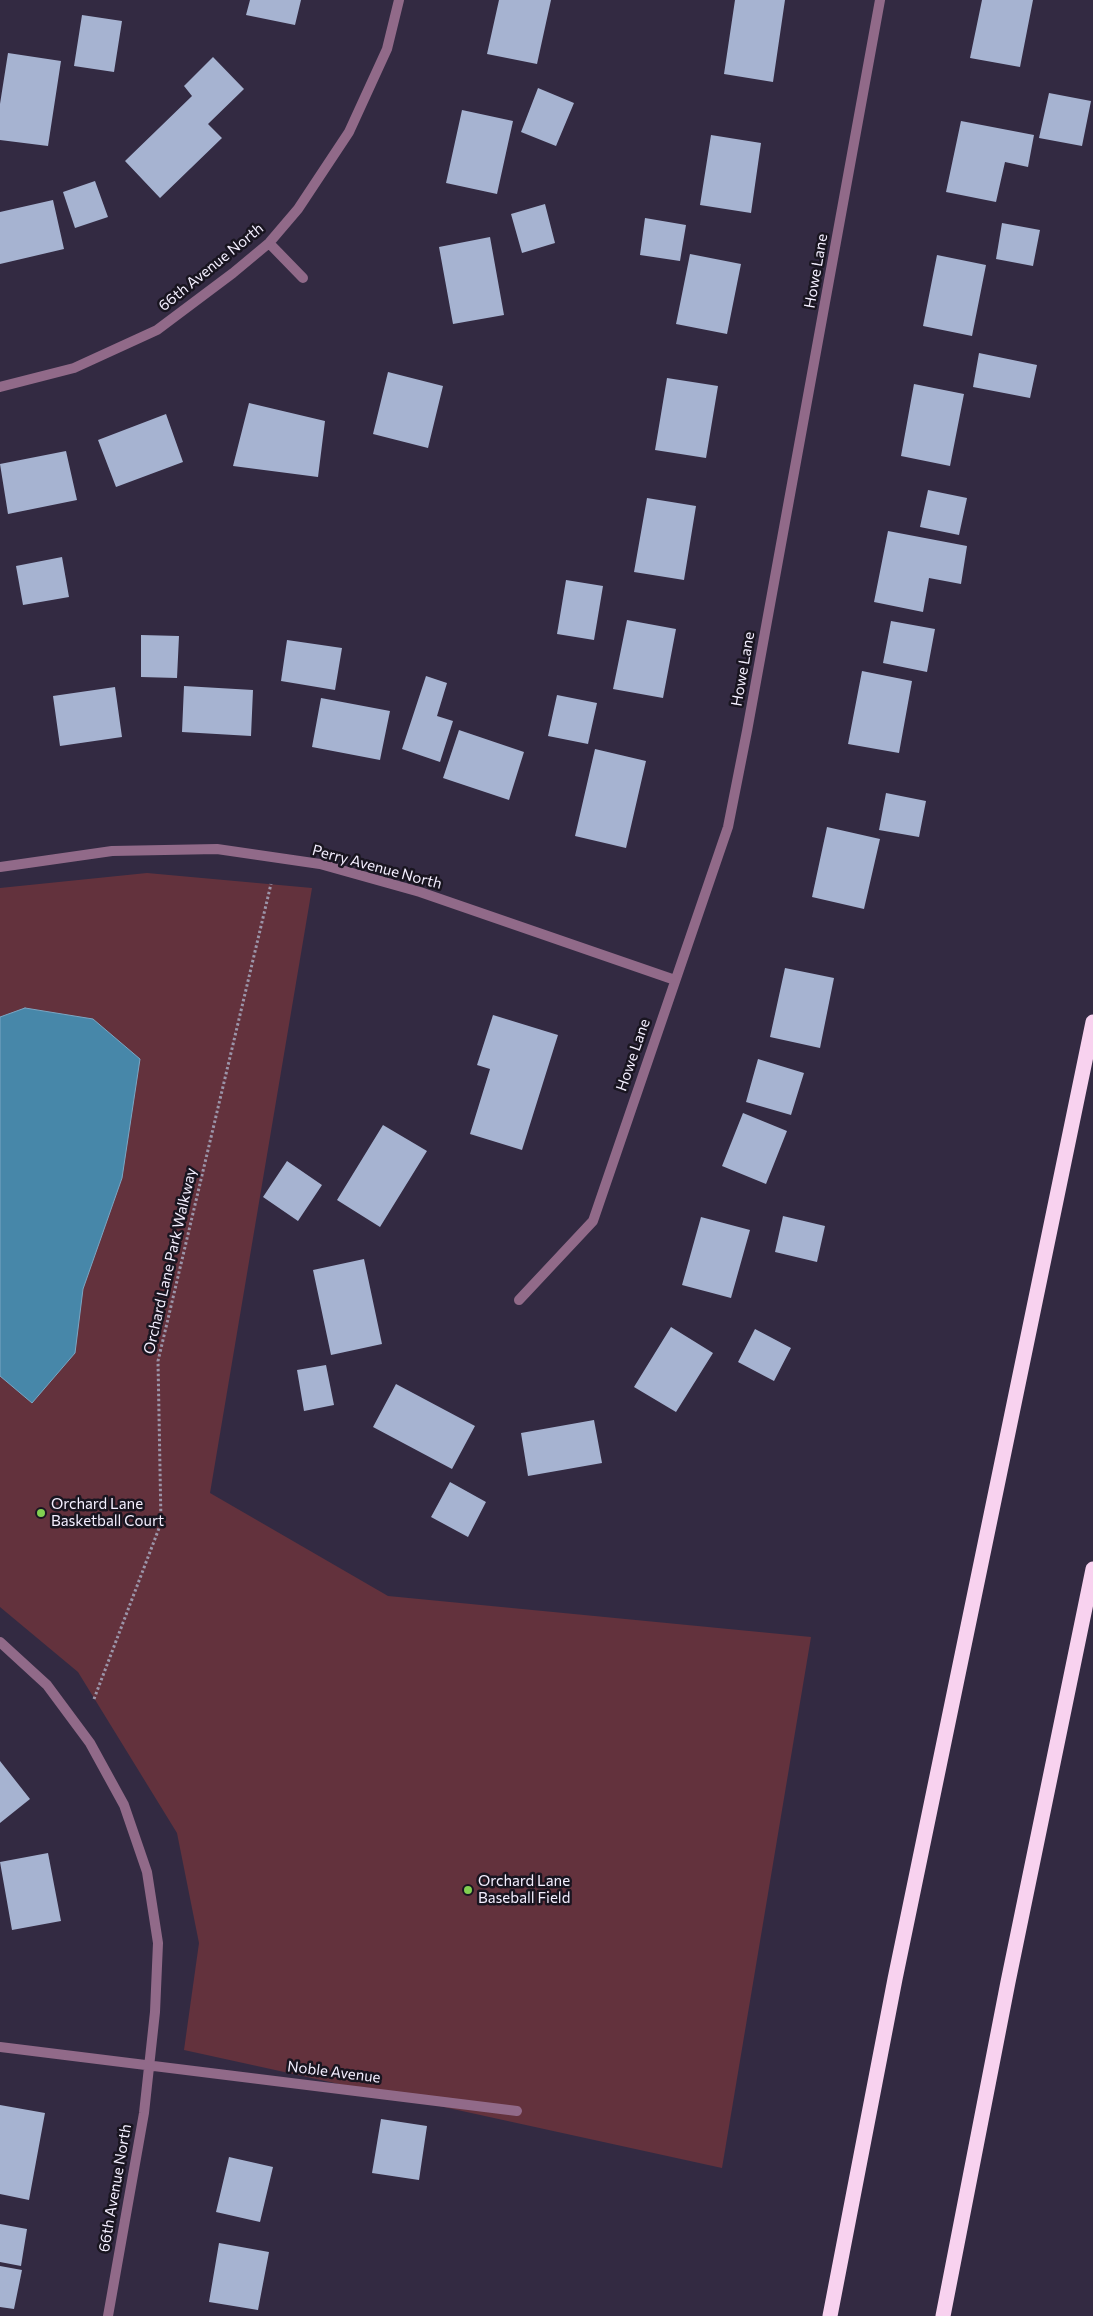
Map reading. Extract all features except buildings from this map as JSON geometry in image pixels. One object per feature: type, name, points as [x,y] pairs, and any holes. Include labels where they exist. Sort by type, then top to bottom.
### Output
[{"type":"highway","points":[[830,2316],[895,1979],[1093,1022]]},
{"type":"highway","points":[[943,2316],[1001,2018],[1093,1569]]},
{"type":"highway","points":[[950,2316],[1001,2018]]},
{"type":"street","name":"66th Avenue North","points":[[0,387],[74,368],[157,330],[233,274],[269,243],[298,209],[349,132],[387,49],[399,0]]},
{"type":"street","name":"Howe Lane","points":[[519,1300],[593,1221],[728,827],[880,0]]},
{"type":"street","points":[[269,243],[303,278]]},
{"type":"street","name":"Perry Avenue North","points":[[0,867],[112,851],[217,849],[320,864],[420,892],[675,980]]},
{"type":"street","name":"66th Avenue North","points":[[0,1642],[47,1686],[90,1743],[124,1805],[147,1872],[158,1943],[155,2012],[144,2112],[108,2316]]},
{"type":"street","name":"Noble Avenue","points":[[0,2047],[517,2111]]},
{"type":"path","name":"Orchard Lane Park Walkway","points":[[94,1699],[161,1523],[158,1361],[271,884]]},
{"type":"shaded area","points":[[147,873],[312,888],[210,1493],[388,1596],[811,1637],[722,2168],[184,2050],[199,1943],[177,1833],[78,1672],[0,1607],[0,888]]},
{"type":"water","points":[[25,1008],[93,1019],[140,1059],[122,1178],[83,1289],[75,1353],[32,1403],[0,1376],[0,1017]]},
{"type":"place","name":"Orchard Lane Basketball Court","points":[[41,1513]]},
{"type":"place","name":"Orchard Lane Baseball Field","points":[[468,1890]]}]
